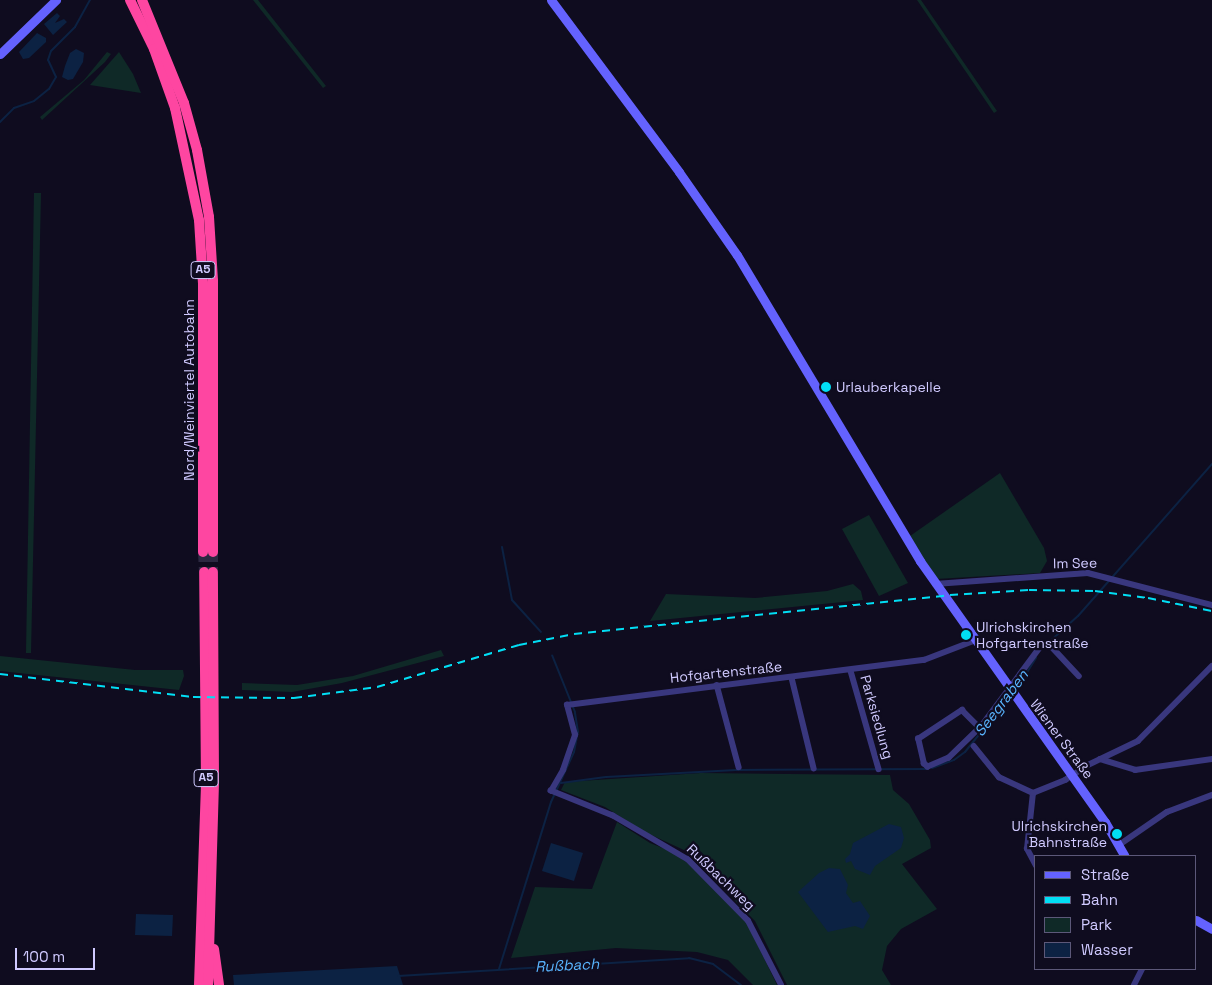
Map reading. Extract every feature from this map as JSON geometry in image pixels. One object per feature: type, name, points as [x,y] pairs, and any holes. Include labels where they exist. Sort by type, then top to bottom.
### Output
[{"type":"highway","name":"Nord/Weinviertel Autobahn","points":[[130,0],[154,49],[175,108],[196,203],[203,283],[208,552],[213,281],[209,217],[197,150],[184,103],[142,0]]},
{"type":"highway","name":"A5","points":[[200,985],[206,914],[215,739],[208,572]]},
{"type":"highway","name":"A5","points":[[206,914],[208,985]]},
{"type":"highway","points":[[193,985],[206,914]]},
{"type":"highway","points":[[206,914],[219,985]]},
{"type":"street","points":[[0,54],[56,0]]},
{"type":"street","name":"Wiener Straße","points":[[551,0],[679,172],[756,284],[935,584],[1072,776],[1124,855]]},
{"type":"street","name":"Im See","points":[[935,584],[1076,572],[1116,577],[1212,605]]},
{"type":"street","name":"Hofgartenstraße","points":[[555,792],[575,735],[572,704],[717,685],[851,671],[924,660],[976,640]]},
{"type":"street","points":[[980,728],[962,710],[918,739],[924,764],[928,766],[949,758],[980,728],[1012,694],[1046,645],[1079,676]]},
{"type":"street","points":[[974,746],[999,777],[1033,793],[1072,776],[1144,735],[1211,669]]},
{"type":"street","name":"Parksiedlung","points":[[851,671],[879,769]]},
{"type":"street","points":[[792,678],[814,768]]},
{"type":"street","points":[[717,685],[740,767]]},
{"type":"street","points":[[1100,759],[1135,770],[1212,759]]},
{"type":"street","name":"Rußbachweg","points":[[555,792],[613,816],[688,860],[748,921],[781,985]]},
{"type":"street","points":[[1033,793],[1027,849],[1034,862]]},
{"type":"street","points":[[1119,845],[1167,812],[1212,795]]},
{"type":"street","points":[[1197,921],[1212,929]]},
{"type":"street","points":[[1134,985],[1142,970]]},
{"type":"green space","points":[[253,0],[258,0],[326,86],[323,88]]},
{"type":"green space","points":[[917,0],[921,0],[997,111],[994,113]]},
{"type":"green space","points":[[107,52],[111,54],[105,62],[42,120],[40,117],[84,80]]},
{"type":"green space","points":[[119,52],[133,74],[141,93],[90,85]]},
{"type":"green space","points":[[34,193],[41,193],[31,653],[26,653]]},
{"type":"green space","points":[[1000,473],[1044,548],[1047,561],[1040,573],[936,579],[910,536]]},
{"type":"green space","points":[[869,515],[908,583],[879,596],[842,529]]},
{"type":"green space","points":[[853,584],[861,591],[863,600],[650,621],[666,594],[755,598],[827,591]]},
{"type":"green space","points":[[441,650],[444,656],[342,683],[292,692],[242,690],[242,683],[297,685],[353,676]]},
{"type":"green space","points":[[0,656],[135,670],[183,670],[184,676],[179,690],[0,671]]},
{"type":"green space","points":[[701,773],[890,775],[893,790],[909,804],[930,840],[931,848],[902,864],[937,909],[901,929],[887,946],[882,970],[891,985],[787,985],[755,921],[686,851],[645,832],[605,807],[561,790],[565,782]]},
{"type":"green space","points":[[617,822],[650,843],[673,852],[690,865],[747,923],[777,985],[753,985],[728,960],[697,952],[616,948],[511,958],[535,887],[592,889]]},
{"type":"water","points":[[57,13],[60,16],[55,23],[64,19],[67,22],[53,35],[44,24]]},
{"type":"water","points":[[37,33],[46,38],[46,42],[29,58],[23,59],[19,52]]},
{"type":"water","points":[[76,49],[84,53],[83,62],[73,79],[68,80],[62,77],[70,53]]},
{"type":"water","points":[[889,824],[901,827],[904,838],[901,848],[875,866],[870,875],[855,869],[851,861],[846,863],[845,859],[850,854],[853,843]]},
{"type":"water","points":[[551,843],[583,853],[574,881],[542,871]]},
{"type":"water","points":[[829,868],[840,869],[848,885],[846,893],[853,903],[860,901],[870,916],[863,929],[855,926],[828,932],[798,892],[819,873]]},
{"type":"water","points":[[136,914],[173,915],[172,936],[135,935]]},
{"type":"water","points":[[397,966],[403,985],[234,985],[233,975]]},
{"type":"waterway","points":[[0,122],[14,108],[34,101],[49,89],[56,77],[48,60],[51,51],[75,27],[90,0]]},
{"type":"waterway","name":"Seegraben","points":[[1047,644],[1078,616],[1212,464]]},
{"type":"waterway","points":[[502,547],[512,600],[541,632]]},
{"type":"waterway","points":[[499,969],[551,802],[574,752],[578,732],[575,712],[552,655]]},
{"type":"waterway","name":"Seegraben","points":[[1016,690],[1036,658]]},
{"type":"waterway","name":"Seegraben","points":[[932,768],[954,760],[965,752],[1011,695]]},
{"type":"waterway","name":"Seegraben","points":[[561,783],[606,777],[736,770],[928,769]]},
{"type":"waterway","name":"Rußbach","points":[[398,976],[689,958],[713,964],[741,985]]},
{"type":"tunnel","points":[[203,552],[204,572]]},
{"type":"tunnel","points":[[213,552],[213,572]]},
{"type":"railway","points":[[0,674],[193,697],[294,698],[377,687],[519,645],[574,634],[950,595],[1029,590],[1095,591],[1148,598],[1212,611]]},
{"type":"place","name":"Urlauberkapelle","points":[[826,387]]},
{"type":"place","name":"Ulrichskirchen Hofgartenstraße","points":[[966,635]]},
{"type":"place","name":"Ulrichskirchen Bahnstraße","points":[[1117,834]]}]
